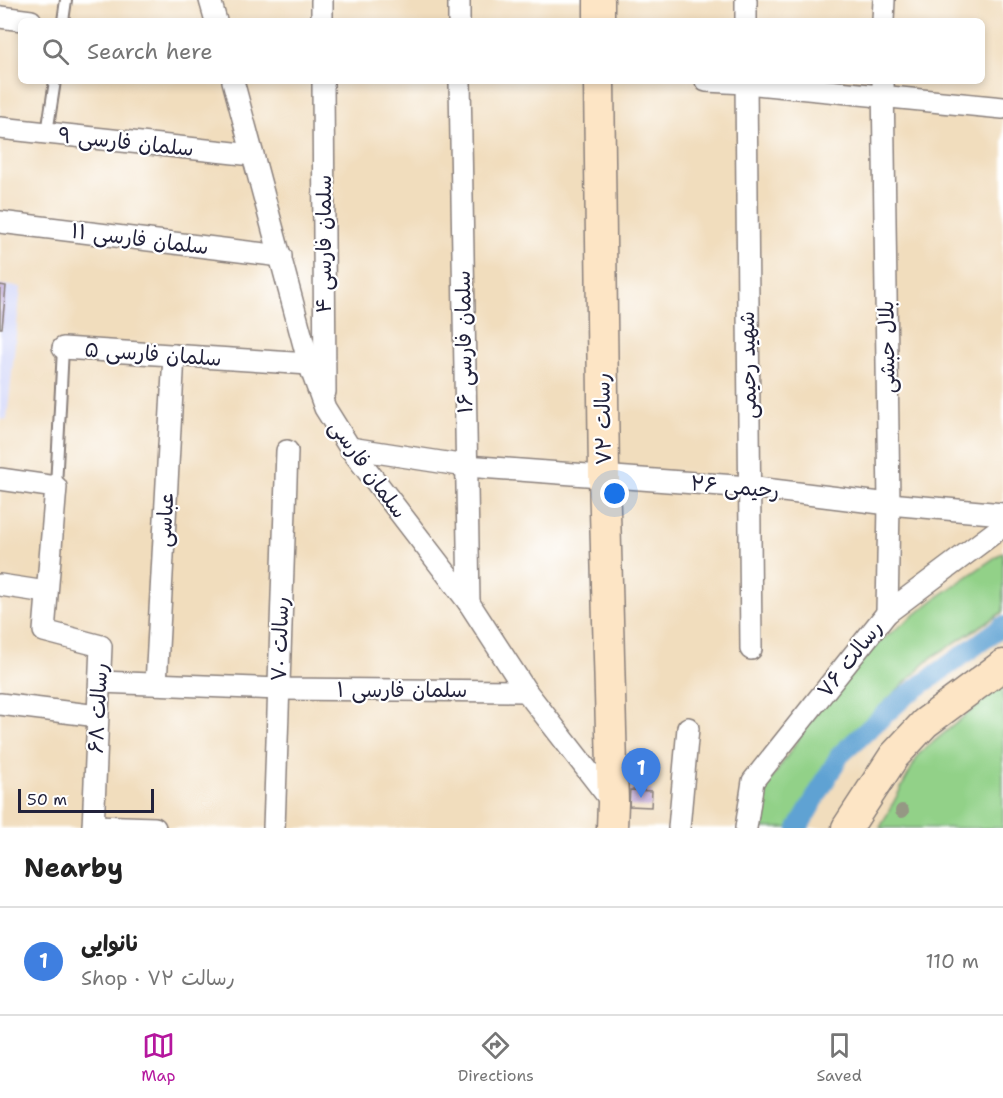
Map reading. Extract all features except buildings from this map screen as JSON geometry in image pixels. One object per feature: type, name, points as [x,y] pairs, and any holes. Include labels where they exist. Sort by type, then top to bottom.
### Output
[{"type":"street","points":[[210,0],[215,18]]},
{"type":"street","points":[[322,0],[322,18]]},
{"type":"street","points":[[459,0],[459,18]]},
{"type":"street","points":[[599,0],[599,18]]},
{"type":"street","points":[[746,0],[746,18]]},
{"type":"street","points":[[884,0],[884,18]]},
{"type":"street","points":[[0,17],[18,19]]},
{"type":"street","name":"سلمان فارسی","points":[[234,84],[309,364],[325,408],[350,448],[468,603],[526,691],[613,815]]},
{"type":"street","name":"سلمان فارسی ۴","points":[[323,84],[325,408]]},
{"type":"street","name":"سلمان فارسی ۱۶","points":[[460,84],[468,603]]},
{"type":"street","name":"رسالت ۷۲","points":[[599,84],[604,475],[613,815]]},
{"type":"street","name":"شهید رحیمی","points":[[746,84],[751,649]]},
{"type":"street","points":[[785,84],[883,89],[1003,108]]},
{"type":"street","name":"بلال حبشی","points":[[883,89],[889,504],[886,613]]},
{"type":"street","name":"سلمان فارسی ۹","points":[[0,128],[253,155]]},
{"type":"street","name":"سلمان فارسی ۱۱","points":[[0,222],[281,256]]},
{"type":"street","name":"سلمان فارسی ۵","points":[[63,348],[309,364]]},
{"type":"street","name":"عباسی","points":[[156,684],[174,355]]},
{"type":"street","name":"رحیمی ۲۶","points":[[350,448],[466,466],[749,487],[889,504],[1003,514]]},
{"type":"street","name":"رسالت ۷۰","points":[[274,828],[287,451]]},
{"type":"street","points":[[0,479],[56,487]]},
{"type":"street","name":"رسالت ۶۸","points":[[56,487],[46,592],[45,631],[101,646],[93,827]]},
{"type":"street","name":"رسالت ۷۶","points":[[746,828],[753,781],[886,613],[1003,526]]},
{"type":"street","points":[[0,585],[46,592]]},
{"type":"street","points":[[846,828],[894,756],[925,723],[1003,665]]},
{"type":"street","name":"سلمان فارسی ۱","points":[[100,682],[279,689],[526,691]]},
{"type":"street","points":[[0,704],[99,716]]},
{"type":"street","points":[[678,828],[688,728]]},
{"type":"street","points":[[93,827],[155,828]]},
{"type":"lane","points":[[63,18],[66,0]]},
{"type":"lane","points":[[47,133],[55,84]]},
{"type":"lane","name":"سلمان فارسی ۵","points":[[56,487],[63,348]]},
{"type":"shaded area","points":[[0,285],[21,287],[7,420],[0,419]]},
{"type":"green space","points":[[1003,552],[1003,612],[932,657],[833,751],[789,828],[759,828],[764,790],[827,697],[861,656],[939,596]]},
{"type":"green space","points":[[1003,684],[1003,828],[880,828],[919,754]]},
{"type":"waterway","points":[[798,828],[840,755],[903,698],[1003,626]]},
{"type":"place","name":"نانوایی","points":[[641,798]]}]
